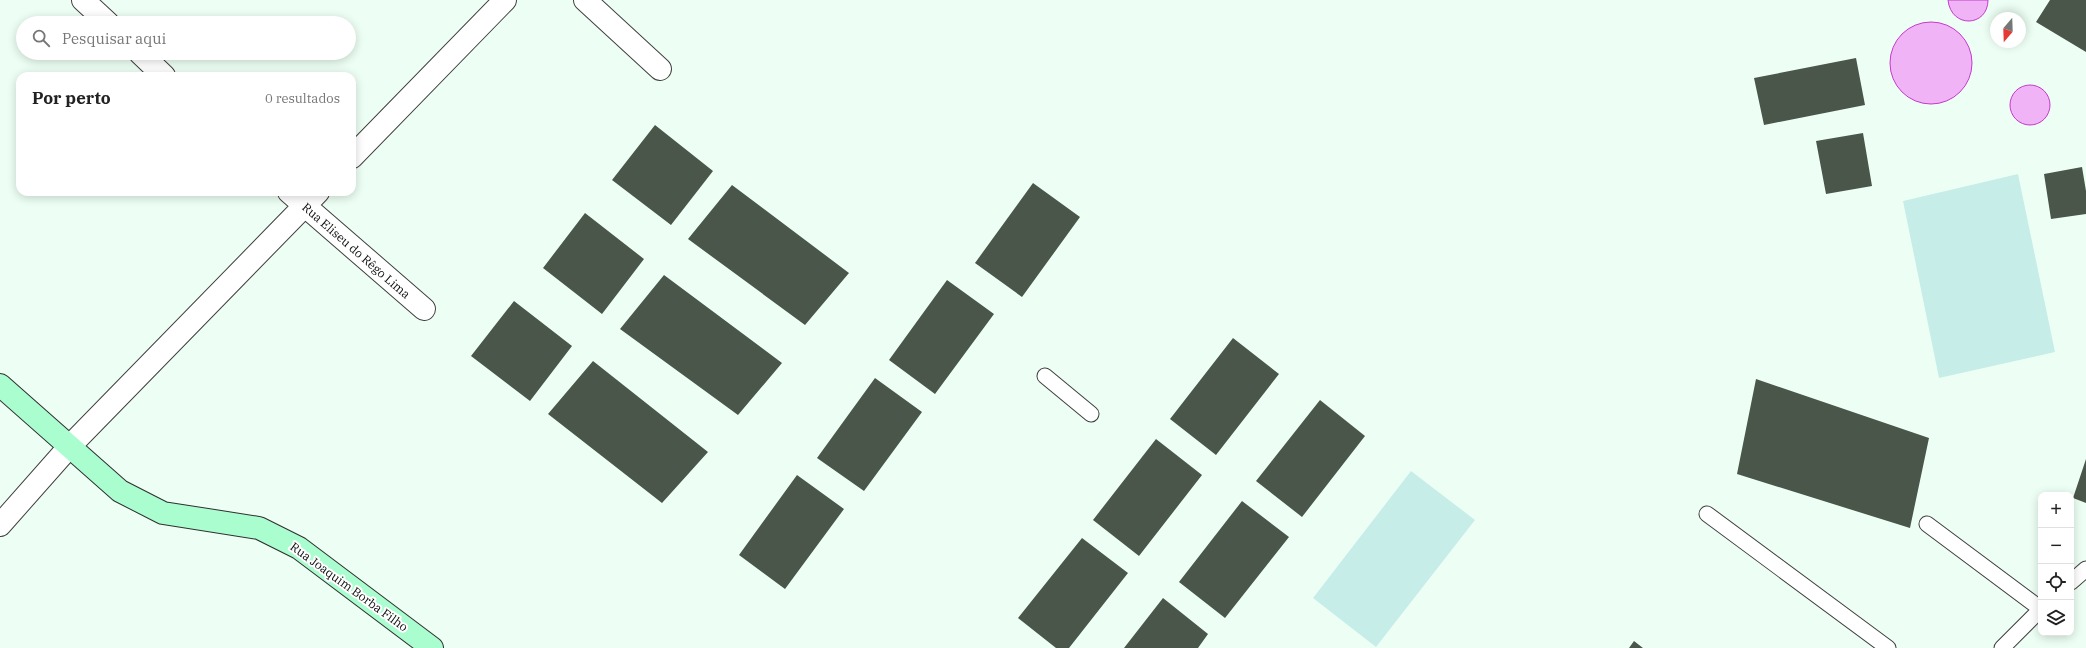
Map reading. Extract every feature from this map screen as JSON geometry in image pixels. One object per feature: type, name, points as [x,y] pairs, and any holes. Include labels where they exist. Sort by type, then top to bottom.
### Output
[{"type":"main road","name":"Rua Joaquim Borba Filho","points":[[0,385],[69,448],[120,491],[163,513],[259,528],[299,548],[432,648]]},
{"type":"street","points":[[83,0],[100,16]]},
{"type":"street","points":[[356,153],[505,0]]},
{"type":"street","points":[[585,0],[660,69]]},
{"type":"street","points":[[147,60],[160,72]]},
{"type":"street","points":[[0,526],[69,448],[304,197]]},
{"type":"street","name":"Rua Eliseu do Rêgo Lima","points":[[304,197],[424,309]]},
{"type":"lane","points":[[1045,376],[1092,414]]},
{"type":"lane","points":[[1707,514],[1888,648]]},
{"type":"lane","points":[[1927,524],[2038,607]]},
{"type":"lane","points":[[2074,579],[2086,569]]},
{"type":"lane","points":[[2002,648],[2038,612]]},
{"type":"shaded area","points":[[1948,0],[1988,0],[1986,9],[1982,15],[1976,20],[1969,21],[1962,20],[1956,16],[1951,9]]},
{"type":"shaded area","points":[[1931,22],[1947,25],[1960,34],[1969,47],[1972,63],[1969,79],[1960,92],[1947,101],[1931,104],[1915,101],[1902,92],[1893,79],[1890,63],[1893,47],[1902,34],[1915,25]]},
{"type":"shaded area","points":[[2030,85],[2041,88],[2047,94],[2050,105],[2047,116],[2041,122],[2030,125],[2019,122],[2013,116],[2010,105],[2013,94],[2019,88]]},
{"type":"shaded area","points":[[2018,174],[2055,352],[1939,378],[1903,201]]},
{"type":"shaded area","points":[[1411,471],[1475,520],[1376,647],[1313,598]]},
{"type":"building","points":[[2050,0],[2086,0],[2086,52],[2036,22]]},
{"type":"building","points":[[1856,58],[1865,105],[1764,125],[1754,78]]},
{"type":"building","points":[[655,125],[713,171],[671,225],[612,180]]},
{"type":"building","points":[[1863,133],[1872,186],[1826,194],[1816,141]]},
{"type":"building","points":[[2082,167],[2086,191],[2086,214],[2051,219],[2044,174]]},
{"type":"building","points":[[1033,183],[1080,217],[1022,297],[975,263]]},
{"type":"building","points":[[732,185],[849,273],[805,325],[688,239]]},
{"type":"building","points":[[585,213],[644,259],[602,314],[543,268]]},
{"type":"building","points":[[664,275],[782,363],[738,415],[620,329]]},
{"type":"building","points":[[947,280],[994,314],[935,394],[889,360]]},
{"type":"building","points":[[514,301],[572,346],[530,401],[471,356]]},
{"type":"building","points":[[1233,338],[1279,374],[1216,455],[1170,419]]},
{"type":"building","points":[[593,361],[708,452],[662,503],[548,414]]},
{"type":"building","points":[[875,378],[922,412],[864,491],[817,458]]},
{"type":"building","points":[[1756,379],[1929,438],[1910,528],[1737,474]]},
{"type":"building","points":[[1320,400],[1365,436],[1302,517],[1256,481]]},
{"type":"building","points":[[1156,439],[1202,475],[1139,556],[1093,520]]},
{"type":"building","points":[[2086,459],[2086,503],[2074,498]]},
{"type":"building","points":[[797,475],[844,509],[785,589],[739,555]]},
{"type":"building","points":[[1242,501],[1289,537],[1225,618],[1179,582]]},
{"type":"building","points":[[1082,538],[1128,573],[1069,648],[1056,648],[1018,618]]},
{"type":"building","points":[[1163,598],[1208,634],[1198,648],[1124,648]]},
{"type":"building","points":[[1634,641],[1643,648],[1629,648]]}]
